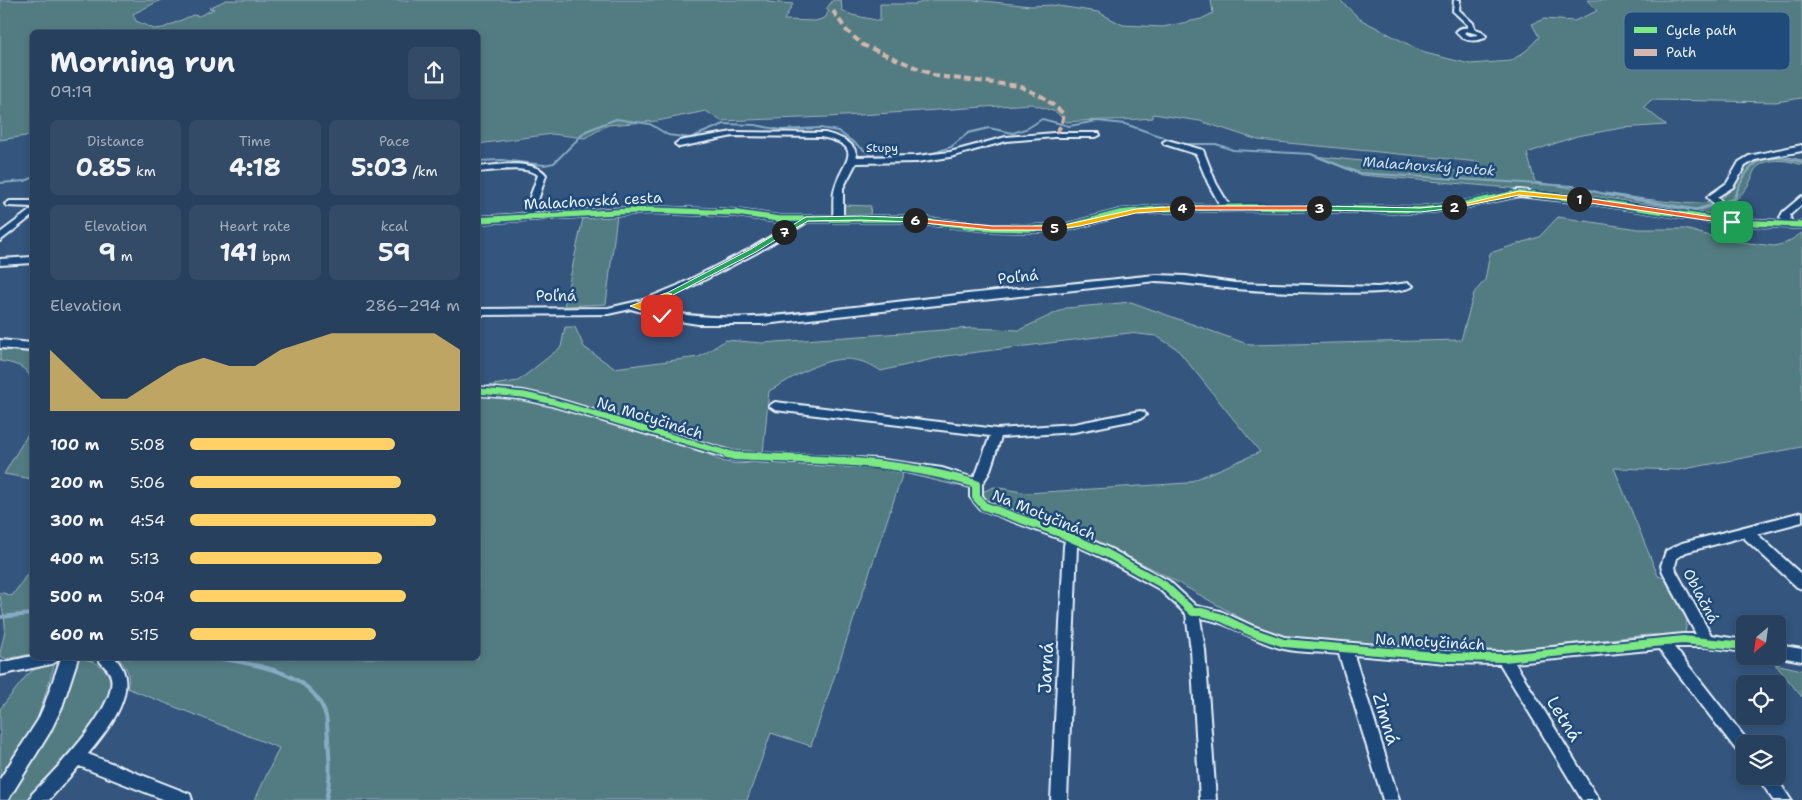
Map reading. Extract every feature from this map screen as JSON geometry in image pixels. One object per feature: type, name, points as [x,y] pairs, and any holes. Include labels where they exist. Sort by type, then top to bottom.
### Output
[{"type":"street","points":[[1457,0],[1456,11],[1470,24],[1472,30]]},
{"type":"street","name":"Stupy","points":[[679,144],[733,134],[820,135],[829,136],[844,143],[853,153],[853,160],[917,160],[1006,139],[1096,134]]},
{"type":"street","points":[[1167,142],[1200,152],[1212,183],[1226,207]]},
{"type":"street","points":[[1732,222],[1723,208],[1711,197],[1730,185],[1742,164],[1752,158],[1802,148]]},
{"type":"street","points":[[838,218],[839,188],[853,160]]},
{"type":"street","points":[[480,169],[524,167],[539,171],[542,175],[528,217]]},
{"type":"street","points":[[780,223],[795,219],[903,219],[992,228],[1030,229],[1067,226],[1136,211],[1226,207],[1420,210],[1458,206],[1519,193],[1594,201],[1732,222],[1802,225]]},
{"type":"street","points":[[1790,225],[1786,214],[1802,200]]},
{"type":"street","points":[[10,204],[30,204]]},
{"type":"street","name":"Malachovská cesta","points":[[480,220],[617,210],[650,210],[737,213],[780,223]]},
{"type":"street","points":[[0,238],[30,214]]},
{"type":"street","points":[[780,223],[806,219]]},
{"type":"street","name":"Poľná","points":[[480,312],[608,311],[634,306],[660,298],[753,251],[769,240],[780,223]]},
{"type":"street","points":[[0,262],[30,260]]},
{"type":"street","name":"Poľná","points":[[634,306],[662,316],[754,320],[808,316],[894,305],[1156,278],[1186,279],[1235,286],[1378,290],[1408,286]]},
{"type":"street","points":[[5,344],[30,345]]},
{"type":"street","name":"Na Motyčinách","points":[[480,390],[524,395],[550,401],[734,456],[895,465],[942,473],[976,484]]},
{"type":"street","points":[[775,406],[997,433],[1074,428],[1140,415]]},
{"type":"street","name":"Na Motyčinách","points":[[997,433],[983,473],[976,484],[976,496],[984,506],[1073,538],[1150,576],[1174,593],[1193,612],[1202,612],[1220,617],[1267,639],[1284,643],[1346,650],[1447,657],[1504,658],[1662,642],[1707,641],[1736,645]]},
{"type":"street","name":"Oblačná","points":[[1707,641],[1672,578],[1668,566],[1669,560],[1675,551],[1802,517]]},
{"type":"street","points":[[1746,532],[1802,583]]},
{"type":"street","name":"Jarná","points":[[1059,800],[1070,546],[1073,538]]},
{"type":"street","points":[[1193,612],[1192,624],[1198,650],[1208,800]]},
{"type":"street","points":[[1662,642],[1736,738]]},
{"type":"street","name":"Zimná","points":[[1346,650],[1391,800]]},
{"type":"street","points":[[1786,652],[1802,655]]},
{"type":"street","name":"Letná","points":[[1504,658],[1592,800]]},
{"type":"street","points":[[0,669],[42,660]]},
{"type":"street","points":[[0,796],[44,726],[53,707],[68,660]]},
{"type":"street","points":[[38,800],[76,758],[103,722],[118,695],[120,682],[118,672],[107,660]]},
{"type":"street","points":[[76,758],[184,800]]},
{"type":"street","points":[[1772,785],[1783,800]]},
{"type":"green space","points":[[0,0],[161,0],[133,14],[136,21],[154,29],[163,28],[193,15],[199,16],[214,9],[209,8],[226,0],[768,0],[768,2],[793,4],[784,20],[815,21],[825,18],[829,11],[826,9],[833,0],[841,0],[842,10],[852,15],[880,21],[880,4],[916,4],[930,0],[974,0],[1031,6],[1052,5],[1098,12],[1123,25],[1163,27],[1201,19],[1213,13],[1211,0],[1340,0],[1360,19],[1425,53],[1470,64],[1511,61],[1527,50],[1539,37],[1532,24],[1544,19],[1574,21],[1597,11],[1587,0],[1802,0],[1802,98],[1776,102],[1651,100],[1644,107],[1666,125],[1622,128],[1577,136],[1527,153],[1535,182],[1646,199],[1710,203],[1720,208],[1721,215],[1713,217],[1533,190],[1361,175],[1314,156],[1484,174],[1479,162],[1258,140],[1200,121],[1153,114],[1153,118],[1066,122],[1056,112],[1031,104],[828,117],[721,121],[706,111],[657,121],[608,125],[585,138],[552,134],[480,144],[480,30],[30,30],[30,135],[0,140]]},
{"type":"green space","points":[[1772,156],[1802,160],[1802,165],[1777,160],[1764,163],[1754,171],[1748,186],[1732,203],[1725,208],[1717,202],[1735,186],[1741,172],[1749,163]]},
{"type":"green space","points":[[842,205],[871,206],[870,215],[843,215]]},
{"type":"green space","points":[[617,215],[606,304],[564,306],[583,218]]},
{"type":"green space","points":[[1558,217],[1638,229],[1685,229],[1724,240],[1774,246],[1786,243],[1802,233],[1802,447],[1679,470],[1614,468],[1658,576],[1664,578],[1687,619],[1685,635],[1648,635],[1501,651],[1405,649],[1287,637],[1251,624],[1159,572],[1079,532],[988,501],[982,492],[994,487],[1028,493],[1187,483],[1260,452],[1177,349],[1156,336],[1129,333],[946,356],[881,371],[866,363],[851,359],[824,363],[810,368],[769,391],[763,454],[737,452],[543,394],[487,386],[518,381],[561,347],[565,327],[575,327],[584,347],[614,368],[699,357],[726,340],[762,343],[972,328],[1019,330],[1066,308],[1131,302],[1250,345],[1461,340],[1474,293],[1485,280],[1490,253],[1539,237]]},
{"type":"green space","points":[[0,349],[30,353],[30,377],[24,369],[0,361]]},
{"type":"green space","points":[[480,395],[536,404],[565,411],[707,453],[729,463],[820,464],[887,468],[943,479],[963,487],[903,473],[811,746],[771,733],[747,800],[255,800],[279,748],[127,688],[129,679],[124,665],[120,660],[480,660]]},
{"type":"green space","points":[[30,430],[30,479],[4,474]]},
{"type":"green space","points":[[30,570],[30,654],[6,659],[0,656],[5,628],[0,592],[12,596]]},
{"type":"green space","points":[[76,660],[88,660],[98,664],[106,671],[110,681],[109,694],[92,726],[28,800],[6,800],[42,747],[63,708]]},
{"type":"green space","points":[[55,663],[33,733],[0,782],[0,709],[27,675],[33,670]]},
{"type":"green space","points":[[1776,665],[1802,670],[1802,697],[1786,675]]},
{"type":"waterway","name":"Malachovský potok","points":[[480,161],[502,160],[544,165],[554,163],[586,131],[616,119],[650,124],[668,135],[690,138],[724,124],[755,125],[781,130],[820,128],[838,131],[871,155],[909,156],[933,153],[951,147],[968,133],[989,128],[1013,133],[1028,128],[1042,119],[1069,126],[1097,121],[1125,124],[1183,144],[1216,144],[1233,150],[1311,154],[1359,173],[1573,186],[1613,196]]},
{"type":"waterway","name":"Malachovský potok","points":[[1735,196],[1746,174],[1752,166],[1760,161],[1777,158],[1802,162]]},
{"type":"waterway","name":"Malachovský potok","points":[[0,183],[30,179]]},
{"type":"waterway","name":"Malachovský potok","points":[[1606,194],[1696,210],[1734,199],[1736,194]]},
{"type":"waterway","points":[[0,617],[30,614]]},
{"type":"waterway","points":[[227,660],[263,667],[294,678],[307,687],[318,699],[325,713],[327,723],[330,770],[326,800]]},
{"type":"marked path","points":[[833,11],[847,31],[863,45],[936,76],[1019,86],[1037,94],[1055,105],[1064,114],[1061,126],[1054,135]]},
{"type":"cycle path","points":[[480,220],[650,210],[737,213],[779,219],[903,219],[992,228],[1030,229],[1067,227],[1120,213],[1158,209],[1250,207],[1420,210],[1458,206],[1519,193],[1593,201],[1732,222],[1802,225]]},
{"type":"cycle path","points":[[480,391],[524,395],[550,401],[734,456],[877,463],[942,473],[976,484],[976,497],[984,506],[1060,533],[1106,553],[1164,585],[1193,612],[1202,612],[1220,617],[1249,631],[1284,643],[1447,657],[1504,658],[1683,640],[1736,645]]},
{"type":"route","points":[[662,316],[634,306],[660,298],[681,288],[753,251],[793,225],[806,219],[884,218],[992,228],[1030,229],[1080,224],[1120,213],[1158,209],[1250,207],[1420,210],[1447,208],[1519,193],[1594,201],[1732,222]]}]
